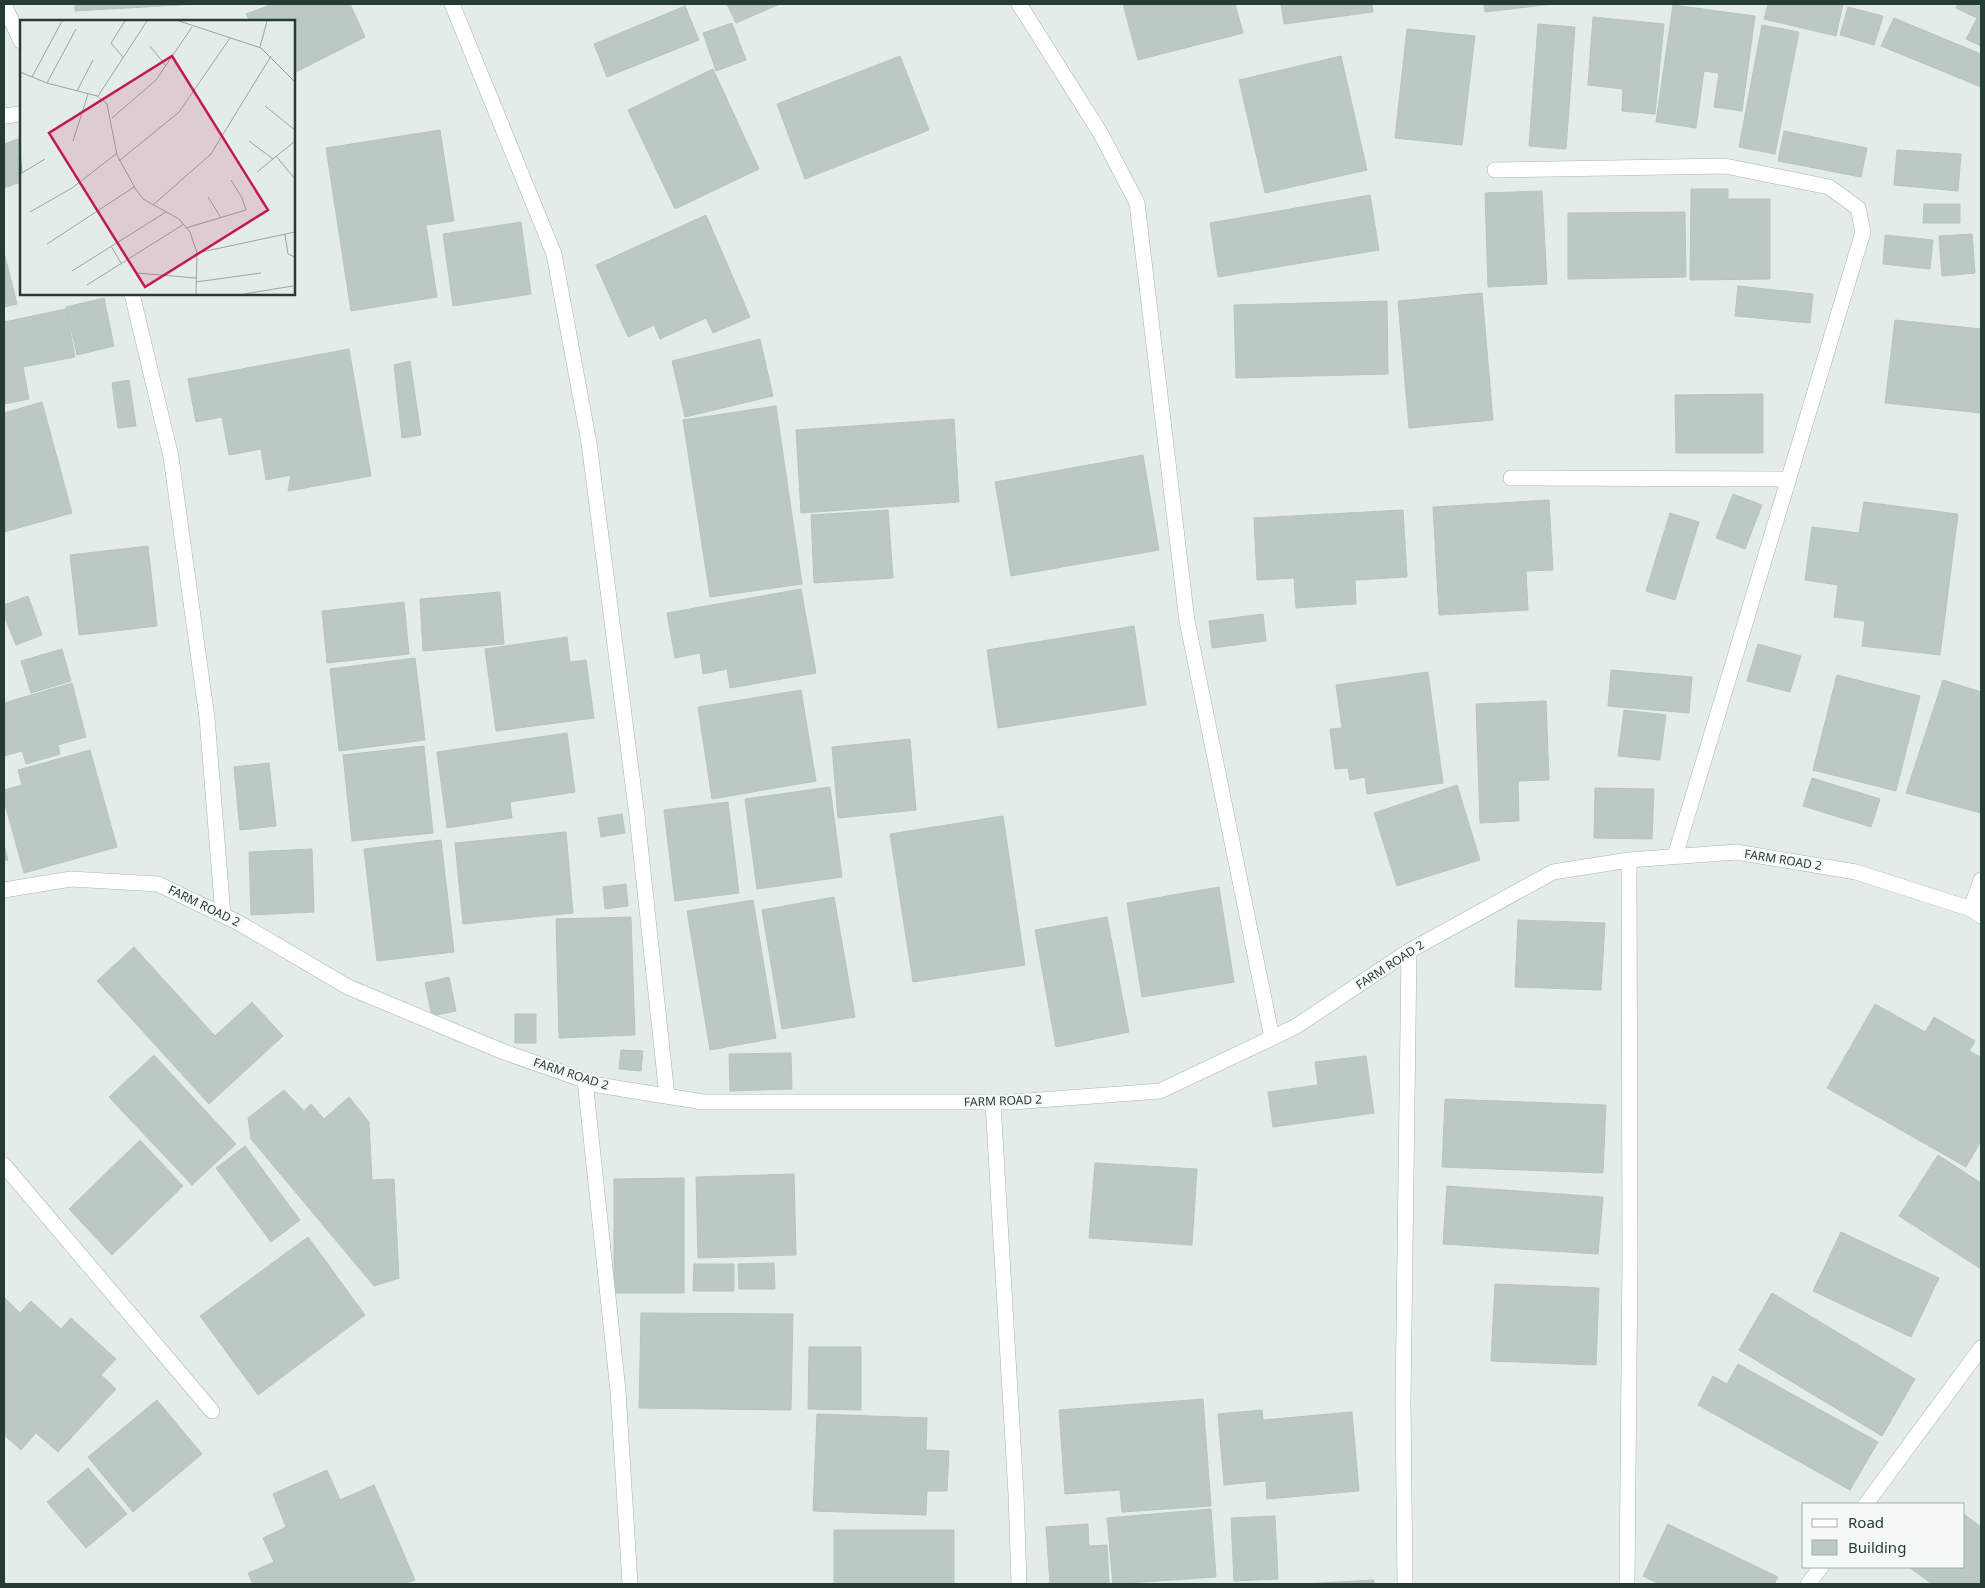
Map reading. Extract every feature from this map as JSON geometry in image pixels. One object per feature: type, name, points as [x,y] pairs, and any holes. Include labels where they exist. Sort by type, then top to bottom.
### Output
[{"type":"street","points":[[452,4],[554,254],[589,443],[637,816],[667,1096]]},
{"type":"street","points":[[1019,4],[1101,134],[1136,203],[1187,621],[1272,1038]]},
{"type":"street","points":[[4,5],[20,39]]},
{"type":"street","points":[[4,116],[20,114]]},
{"type":"street","points":[[1495,170],[1725,166],[1829,187],[1858,208],[1863,232],[1675,856]]},
{"type":"street","points":[[132,295],[171,457],[207,718],[223,915]]},
{"type":"street","points":[[1511,478],[1789,478]]},
{"type":"street","name":"FARM ROAD 2","points":[[4,890],[71,879],[158,884],[223,915],[348,988],[504,1052],[598,1086],[702,1102],[993,1102],[1160,1091],[1295,1027],[1409,951],[1553,872],[1629,860],[1736,852],[1856,872],[1976,912]]},
{"type":"street","points":[[1627,1584],[1630,1259],[1629,860]]},
{"type":"street","points":[[1976,912],[1981,880]]},
{"type":"street","points":[[1405,1584],[1403,1401],[1409,951]]},
{"type":"street","points":[[585,1080],[618,1391],[630,1584]]},
{"type":"street","points":[[993,1102],[1016,1484],[1019,1584]]},
{"type":"street","points":[[4,1166],[212,1411]]},
{"type":"street","points":[[1867,1503],[1981,1348]]},
{"type":"street","points":[[1808,1584],[1820,1568]]},
{"type":"building","points":[[75,4],[197,4],[75,11]]},
{"type":"building","points":[[268,4],[350,4],[365,37],[295,72],[295,20],[249,20],[246,14],[268,6]]},
{"type":"building","points":[[727,4],[780,4],[736,23]]},
{"type":"building","points":[[1123,4],[1235,4],[1243,33],[1138,60]]},
{"type":"building","points":[[1281,4],[1372,4],[1373,12],[1284,24]]},
{"type":"building","points":[[1484,4],[1553,4],[1485,12]]},
{"type":"building","points":[[1768,4],[1843,4],[1836,36],[1764,19]]},
{"type":"building","points":[[1958,4],[1981,4],[1981,46],[1966,39],[1977,18],[1956,8]]},
{"type":"building","points":[[1673,5],[1755,16],[1742,111],[1714,107],[1719,73],[1704,71],[1696,128],[1656,122]]},
{"type":"building","points":[[685,6],[699,40],[607,77],[594,44]]},
{"type":"building","points":[[1848,7],[1883,16],[1874,45],[1840,35]]},
{"type":"building","points":[[1593,17],[1664,24],[1655,114],[1622,111],[1623,89],[1588,85]]},
{"type":"building","points":[[1894,18],[1981,54],[1981,87],[1881,46]]},
{"type":"building","points":[[732,23],[746,60],[716,71],[703,33]]},
{"type":"building","points":[[1538,24],[1575,27],[1566,149],[1529,146]]},
{"type":"building","points":[[1762,25],[1799,32],[1775,154],[1739,147]]},
{"type":"building","points":[[1407,29],[1475,36],[1462,145],[1395,138]]},
{"type":"building","points":[[900,56],[929,130],[805,179],[777,104]]},
{"type":"building","points":[[1341,56],[1367,170],[1265,193],[1239,80]]},
{"type":"building","points":[[713,69],[759,169],[675,209],[628,110]]},
{"type":"building","points":[[440,130],[454,221],[426,225],[437,297],[351,311],[326,148]]},
{"type":"building","points":[[1784,131],[1867,148],[1861,177],[1778,161]]},
{"type":"building","points":[[20,138],[20,182],[4,188],[4,144]]},
{"type":"building","points":[[1897,150],[1961,154],[1958,191],[1894,185]]},
{"type":"building","points":[[1691,189],[1728,189],[1728,199],[1770,199],[1770,279],[1690,280]]},
{"type":"building","points":[[1542,191],[1547,284],[1488,287],[1485,193]]},
{"type":"building","points":[[1370,195],[1379,250],[1218,277],[1210,223]]},
{"type":"building","points":[[1924,204],[1960,204],[1960,223],[1923,223]]},
{"type":"building","points":[[1685,212],[1686,277],[1568,279],[1568,213]]},
{"type":"building","points":[[706,215],[750,317],[713,333],[706,318],[660,339],[654,325],[628,337],[596,265]]},
{"type":"building","points":[[521,222],[531,294],[453,306],[443,234]]},
{"type":"building","points":[[1972,234],[1975,273],[1942,276],[1939,236]]},
{"type":"building","points":[[1885,235],[1933,240],[1930,269],[1883,264]]},
{"type":"building","points":[[4,252],[17,304],[4,307]]},
{"type":"building","points":[[1738,286],[1813,294],[1810,323],[1735,316]]},
{"type":"building","points":[[1482,293],[1493,420],[1409,428],[1398,301]]},
{"type":"building","points":[[104,298],[114,346],[77,355],[66,307]]},
{"type":"building","points":[[1387,301],[1388,374],[1236,378],[1234,305]]},
{"type":"building","points":[[66,309],[75,357],[23,367],[29,399],[4,404],[4,322]]},
{"type":"building","points":[[1895,320],[1981,329],[1981,413],[1885,403]]},
{"type":"building","points":[[760,339],[773,396],[685,417],[672,361]]},
{"type":"building","points":[[349,349],[371,476],[288,491],[291,475],[266,480],[261,449],[229,455],[222,417],[196,422],[188,379]]},
{"type":"building","points":[[410,361],[421,435],[402,438],[394,365]]},
{"type":"building","points":[[129,380],[136,426],[118,428],[112,383]]},
{"type":"building","points":[[1763,394],[1763,453],[1676,453],[1675,395]]},
{"type":"building","points":[[42,402],[72,513],[4,532],[4,413]]},
{"type":"building","points":[[776,406],[802,584],[710,597],[683,420]]},
{"type":"building","points":[[954,419],[959,502],[801,513],[796,430]]},
{"type":"building","points":[[1143,455],[1159,550],[1011,576],[995,482]]},
{"type":"building","points":[[1733,494],[1762,505],[1745,549],[1716,538]]},
{"type":"building","points":[[1549,500],[1553,570],[1526,571],[1528,610],[1439,615],[1433,507]]},
{"type":"building","points":[[1864,502],[1958,514],[1940,655],[1862,646],[1865,621],[1834,617],[1838,585],[1805,580],[1812,527],[1859,533]]},
{"type":"building","points":[[888,510],[893,578],[814,583],[811,515]]},
{"type":"building","points":[[1403,510],[1407,577],[1355,580],[1356,604],[1296,608],[1294,578],[1257,580],[1254,518]]},
{"type":"building","points":[[1670,513],[1699,522],[1675,600],[1646,591]]},
{"type":"building","points":[[148,546],[157,626],[79,635],[70,555]]},
{"type":"building","points":[[801,589],[816,673],[730,688],[727,669],[703,674],[700,653],[675,658],[667,613]]},
{"type":"building","points":[[500,592],[504,644],[423,651],[420,599]]},
{"type":"building","points":[[28,596],[42,635],[16,645],[4,615],[4,605]]},
{"type":"building","points":[[404,602],[409,654],[327,663],[322,611]]},
{"type":"building","points":[[1263,614],[1266,641],[1212,648],[1209,621]]},
{"type":"building","points":[[1134,626],[1146,705],[998,728],[987,650]]},
{"type":"building","points":[[567,637],[570,662],[586,660],[594,718],[496,731],[485,649]]},
{"type":"building","points":[[1758,644],[1801,656],[1790,692],[1747,681]]},
{"type":"building","points":[[62,649],[71,681],[31,693],[21,661]]},
{"type":"building","points":[[415,658],[425,740],[339,751],[330,669]]},
{"type":"building","points":[[1611,670],[1692,677],[1689,713],[1608,706]]},
{"type":"building","points":[[1428,672],[1443,783],[1367,794],[1365,777],[1350,780],[1348,768],[1335,769],[1330,729],[1342,728],[1336,685]]},
{"type":"building","points":[[1837,675],[1920,696],[1896,791],[1813,770]]},
{"type":"building","points":[[1943,680],[1981,692],[1981,813],[1906,793]]},
{"type":"building","points":[[72,683],[86,737],[58,745],[60,754],[26,764],[22,751],[4,756],[4,703]]},
{"type":"building","points":[[801,690],[816,781],[712,799],[698,707]]},
{"type":"building","points":[[1546,701],[1549,780],[1518,781],[1519,821],[1480,823],[1476,704]]},
{"type":"building","points":[[1624,710],[1666,715],[1660,760],[1618,756]]},
{"type":"building","points":[[567,733],[575,792],[510,802],[512,818],[447,828],[437,752]]},
{"type":"building","points":[[910,739],[916,810],[838,818],[832,747]]},
{"type":"building","points":[[424,746],[433,833],[352,841],[343,755]]},
{"type":"building","points":[[90,750],[117,847],[24,873],[4,800],[4,790],[22,785],[18,770]]},
{"type":"building","points":[[269,763],[276,826],[240,830],[234,767]]},
{"type":"building","points":[[1812,778],[1880,799],[1871,827],[1803,806]]},
{"type":"building","points":[[1457,785],[1480,860],[1397,886],[1374,813]]},
{"type":"building","points":[[830,787],[842,877],[757,889],[745,799]]},
{"type":"building","points":[[1595,788],[1654,789],[1652,839],[1594,838]]},
{"type":"building","points":[[728,802],[739,893],[675,901],[664,810]]},
{"type":"building","points":[[622,814],[625,833],[601,837],[598,818]]},
{"type":"building","points":[[1003,816],[1025,965],[913,982],[890,834]]},
{"type":"building","points":[[566,832],[573,913],[463,924],[455,843]]},
{"type":"building","points":[[441,840],[454,952],[377,961],[364,849]]},
{"type":"building","points":[[4,844],[8,860],[4,861]]},
{"type":"building","points":[[312,849],[314,912],[251,915],[249,852]]},
{"type":"building","points":[[626,884],[628,906],[605,909],[603,887]]},
{"type":"building","points":[[1219,887],[1234,982],[1142,997],[1127,903]]},
{"type":"building","points":[[834,897],[855,1017],[782,1029],[762,910]]},
{"type":"building","points":[[753,900],[776,1038],[710,1050],[687,911]]},
{"type":"building","points":[[631,917],[635,1035],[559,1038],[556,919]]},
{"type":"building","points":[[1107,917],[1129,1032],[1056,1047],[1035,930]]},
{"type":"building","points":[[1518,920],[1605,923],[1601,990],[1515,987]]},
{"type":"building","points":[[134,947],[215,1036],[252,1002],[283,1036],[209,1104],[97,981]]},
{"type":"building","points":[[449,977],[456,1011],[432,1016],[425,983]]},
{"type":"building","points":[[1875,1004],[1925,1032],[1934,1017],[1975,1041],[1969,1051],[1981,1057],[1981,1141],[1966,1167],[1827,1088]]},
{"type":"building","points":[[515,1014],[536,1014],[536,1043],[515,1043]]},
{"type":"building","points":[[621,1050],[643,1051],[641,1071],[619,1069]]},
{"type":"building","points":[[791,1053],[792,1089],[730,1091],[729,1054]]},
{"type":"building","points":[[154,1055],[236,1144],[192,1185],[109,1097]]},
{"type":"building","points":[[1366,1056],[1374,1113],[1273,1127],[1268,1092],[1318,1085],[1315,1062]]},
{"type":"building","points":[[284,1090],[304,1111],[311,1104],[324,1119],[349,1097],[369,1122],[372,1180],[394,1179],[399,1278],[374,1286],[251,1139],[248,1118]]},
{"type":"building","points":[[1445,1099],[1606,1105],[1603,1173],[1442,1167]]},
{"type":"building","points":[[140,1140],[183,1186],[112,1255],[69,1209]]},
{"type":"building","points":[[245,1146],[300,1220],[271,1242],[216,1168]]},
{"type":"building","points":[[1938,1155],[1981,1183],[1981,1269],[1899,1216]]},
{"type":"building","points":[[1095,1163],[1197,1169],[1192,1245],[1089,1238]]},
{"type":"building","points":[[794,1174],[796,1255],[698,1258],[696,1177]]},
{"type":"building","points":[[684,1178],[684,1293],[614,1293],[614,1179]]},
{"type":"building","points":[[1447,1186],[1603,1197],[1598,1254],[1443,1244]]},
{"type":"building","points":[[1841,1232],[1939,1278],[1911,1337],[1813,1291]]},
{"type":"building","points":[[308,1237],[365,1315],[258,1395],[200,1316]]},
{"type":"building","points":[[774,1263],[775,1289],[739,1289],[738,1264]]},
{"type":"building","points":[[694,1264],[734,1264],[734,1291],[693,1291]]},
{"type":"building","points":[[1495,1284],[1599,1288],[1596,1365],[1491,1361]]},
{"type":"building","points":[[1772,1293],[1915,1379],[1882,1436],[1739,1350]]},
{"type":"building","points":[[4,1297],[20,1313],[31,1301],[61,1329],[71,1318],[116,1359],[101,1375],[116,1389],[58,1452],[36,1433],[21,1450],[4,1435]]},
{"type":"building","points":[[641,1313],[793,1314],[791,1410],[639,1408]]},
{"type":"building","points":[[809,1347],[861,1347],[861,1410],[808,1409]]},
{"type":"building","points":[[1738,1364],[1878,1442],[1850,1490],[1698,1405],[1713,1376],[1727,1384]]},
{"type":"building","points":[[1203,1399],[1211,1506],[1122,1512],[1120,1490],[1065,1494],[1059,1410]]},
{"type":"building","points":[[157,1400],[202,1454],[133,1512],[88,1457]]},
{"type":"building","points":[[1262,1410],[1263,1420],[1352,1412],[1359,1491],[1267,1499],[1266,1481],[1224,1485],[1218,1414]]},
{"type":"building","points":[[817,1414],[927,1418],[926,1450],[949,1451],[947,1491],[927,1491],[926,1515],[813,1511]]},
{"type":"building","points":[[88,1468],[127,1514],[86,1548],[47,1502]]},
{"type":"building","points":[[327,1470],[340,1500],[374,1485],[415,1580],[404,1584],[253,1584],[248,1573],[274,1562],[263,1538],[286,1527],[273,1494]]},
{"type":"building","points":[[1211,1509],[1216,1577],[1113,1584],[1107,1518]]},
{"type":"building","points":[[1965,1515],[1981,1527],[1981,1584],[1932,1584],[1910,1568],[1965,1568]]},
{"type":"building","points":[[1275,1516],[1278,1579],[1234,1581],[1231,1518]]},
{"type":"building","points":[[1088,1524],[1089,1546],[1107,1545],[1109,1584],[1050,1584],[1046,1527]]},
{"type":"building","points":[[1668,1524],[1778,1577],[1774,1584],[1659,1584],[1643,1576]]},
{"type":"building","points":[[834,1530],[954,1530],[954,1584],[834,1584]]},
{"type":"building","points":[[1374,1580],[1374,1584],[1302,1584]]}]
